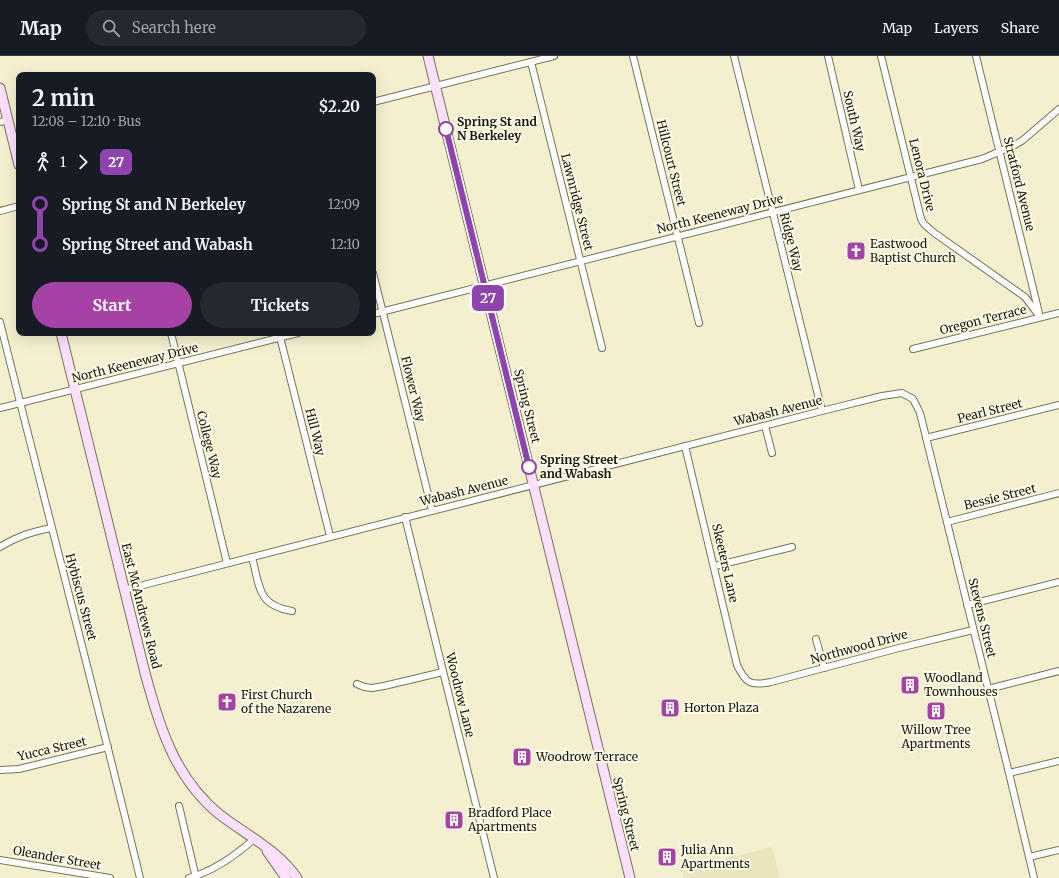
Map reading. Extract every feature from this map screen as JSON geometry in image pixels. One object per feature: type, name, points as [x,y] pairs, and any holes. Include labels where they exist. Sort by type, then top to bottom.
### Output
[{"type":"street","name":"Spring Street","points":[[428,56],[630,878]]},
{"type":"street","points":[[376,101],[554,56]]},
{"type":"street","name":"Hillcourt Street","points":[[633,56],[699,323]]},
{"type":"street","name":"Ridge Way","points":[[734,56],[822,411]]},
{"type":"street","name":"South Way","points":[[828,56],[859,190]]},
{"type":"street","name":"Lenora Drive","points":[[880,56],[921,219],[924,224],[933,232],[1025,297],[1040,317]]},
{"type":"street","name":"Stratford Avenue","points":[[976,56],[1040,317]]},
{"type":"street","name":"Lawnridge Street","points":[[531,62],[602,348]]},
{"type":"street","points":[[0,88],[4,121],[16,156]]},
{"type":"street","name":"North Keeneway Drive","points":[[376,313],[982,159],[1000,152],[1023,140],[1059,109]]},
{"type":"street","points":[[0,211],[16,207]]},
{"type":"street","name":"Flower Way","points":[[376,284],[432,510]]},
{"type":"street","name":"Oregon Terrace","points":[[913,349],[1059,312]]},
{"type":"street","name":"Hybiscus Street","points":[[0,322],[140,878]]},
{"type":"street","name":"East McAndrews Road","points":[[62,336],[124,590],[155,709],[163,733],[177,765],[208,805],[281,858],[297,878]]},
{"type":"street","name":"College Way","points":[[172,336],[227,563]]},
{"type":"street","name":"North Keeneway Drive","points":[[0,408],[178,364],[276,336]]},
{"type":"street","name":"Hill Way","points":[[280,336],[330,536]]},
{"type":"street","name":"Wabash Avenue","points":[[124,590],[822,411],[882,396],[902,393]]},
{"type":"street","name":"Stevens Street","points":[[902,393],[910,397],[915,402],[920,413],[1034,878]]},
{"type":"street","name":"Pearl Street","points":[[926,438],[1059,405]]},
{"type":"street","points":[[765,426],[772,453]]},
{"type":"street","name":"Skeeters Lane","points":[[685,446],[715,566],[737,665],[745,680],[749,683]]},
{"type":"street","name":"Bessie Street","points":[[946,522],[1059,493]]},
{"type":"street","name":"Woodrow Lane","points":[[405,517],[494,878]]},
{"type":"street","points":[[0,547],[19,536],[52,528]]},
{"type":"street","points":[[715,566],[792,547]]},
{"type":"street","points":[[252,557],[260,588],[266,601],[273,606],[292,611]]},
{"type":"street","points":[[967,606],[1059,582]]},
{"type":"street","name":"Northwood Drive","points":[[749,683],[762,684],[973,630]]},
{"type":"street","points":[[816,639],[824,668]]},
{"type":"street","points":[[988,689],[1059,671]]},
{"type":"street","points":[[357,684],[372,688],[443,672]]},
{"type":"street","name":"Yucca Street","points":[[0,770],[19,768],[108,747]]},
{"type":"street","points":[[1009,773],[1059,761]]},
{"type":"street","points":[[179,806],[196,877]]},
{"type":"street","points":[[188,878],[196,877],[234,856],[254,839]]},
{"type":"street","name":"East McAndrews Road","points":[[264,846],[286,878]]},
{"type":"street","points":[[1029,857],[1059,850]]},
{"type":"street","name":"Oleander Street","points":[[0,860],[110,878]]},
{"type":"shaded area","points":[[772,847],[780,878],[684,878],[682,870]]},
{"type":"bus line","name":"27","points":[[446,129],[529,467]]},
{"type":"place","name":"Spring St and N Berkeley","points":[[446,129]]},
{"type":"place","name":"Eastwood Baptist Church","points":[[856,251]]},
{"type":"place","name":"Spring Street and Wabash","points":[[529,467]]},
{"type":"place","name":"Woodland Townhouses","points":[[910,685]]},
{"type":"place","name":"First Church of the Nazarene","points":[[227,702]]},
{"type":"place","name":"Horton Plaza","points":[[670,708]]},
{"type":"place","name":"Willow Tree Apartments","points":[[936,711]]},
{"type":"place","name":"Woodrow Terrace","points":[[522,757]]},
{"type":"place","name":"Bradford Place Apartments","points":[[454,820]]},
{"type":"place","name":"Julia Ann Apartments","points":[[667,857]]}]
